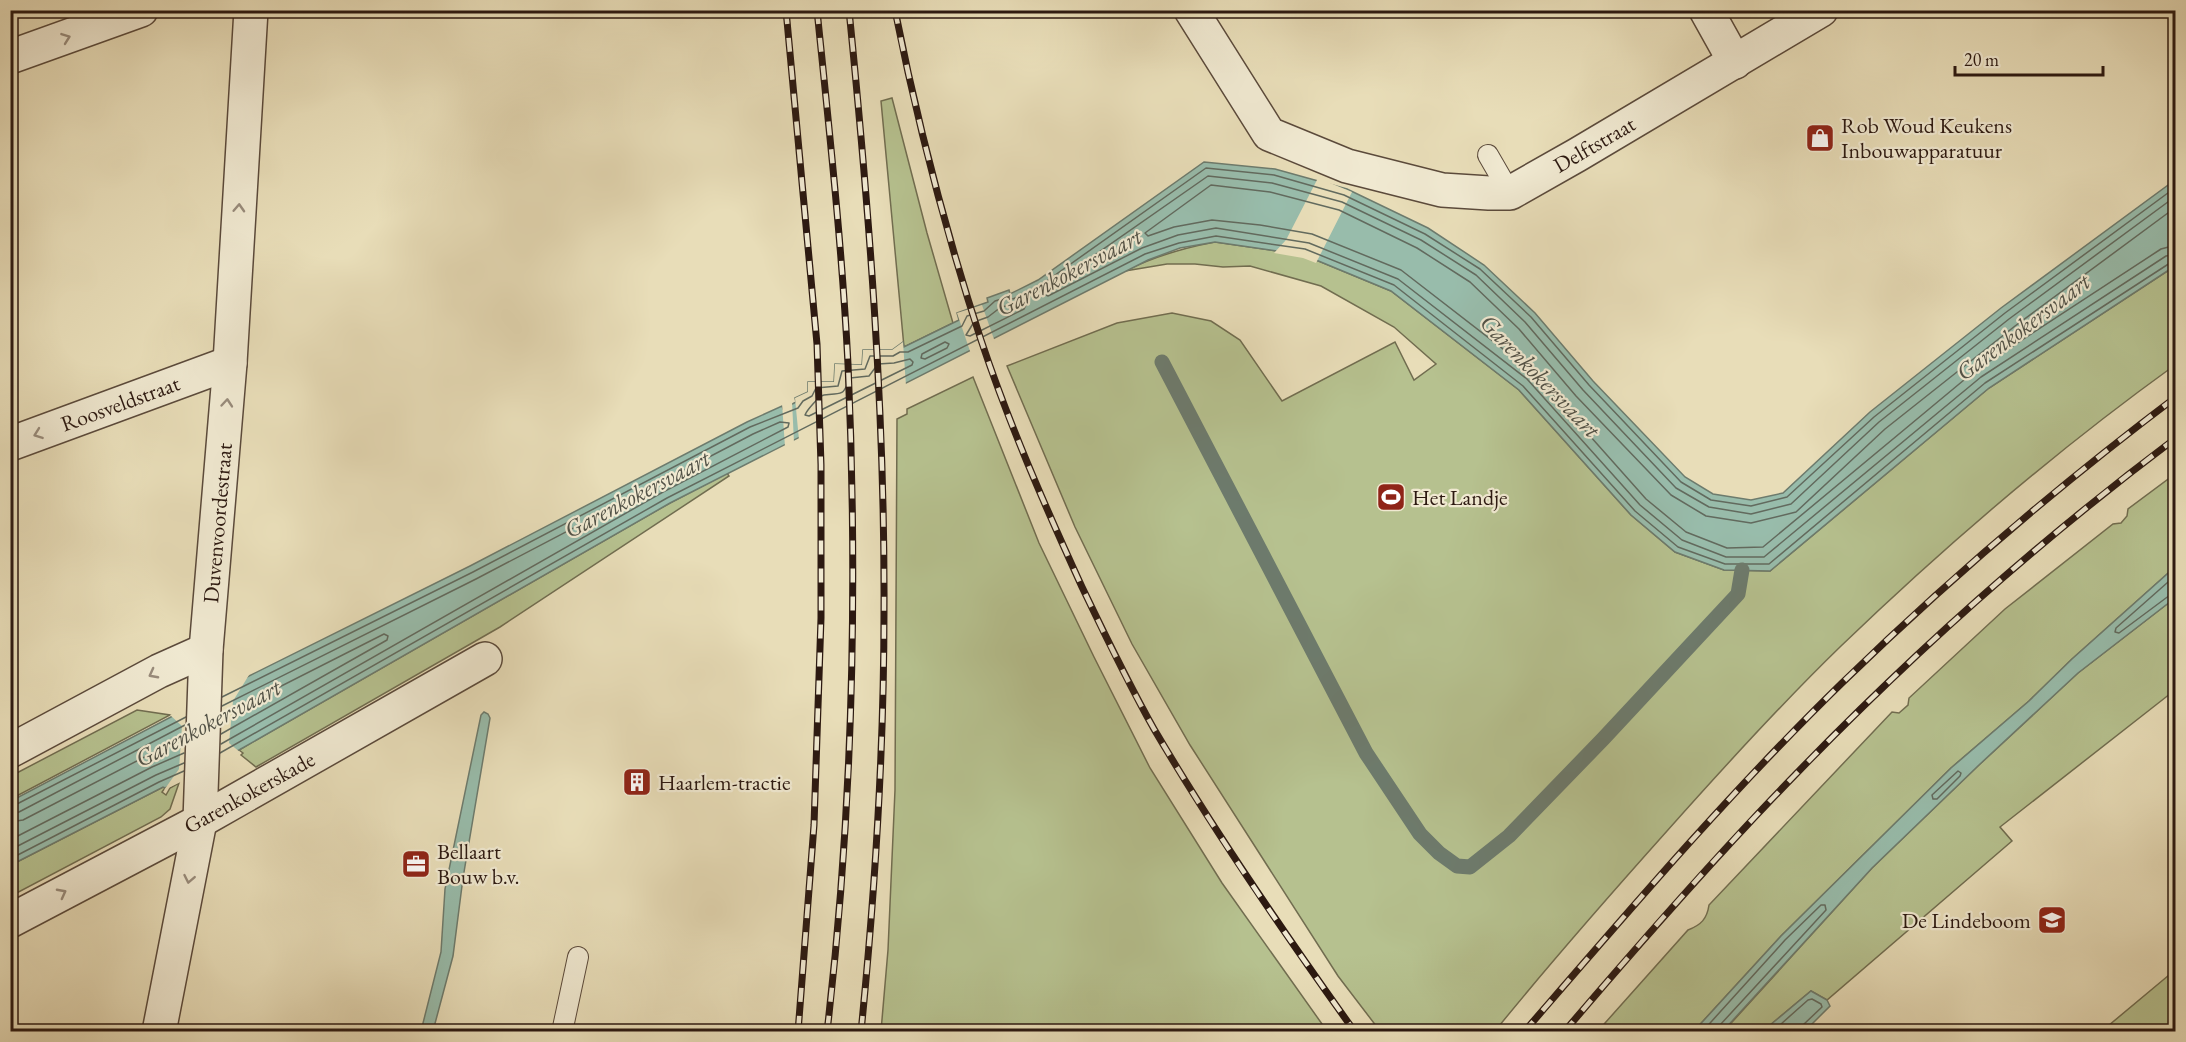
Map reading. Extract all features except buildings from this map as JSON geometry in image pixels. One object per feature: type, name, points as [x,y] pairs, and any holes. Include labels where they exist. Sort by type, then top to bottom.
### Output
[{"type":"street","points":[[10,57],[141,10]]},
{"type":"street","name":"Duvenvoordestraat","points":[[159,1032],[200,821],[206,650],[230,363],[251,10]]},
{"type":"street","points":[[1191,10],[1269,134],[1347,166],[1442,190],[1510,192]]},
{"type":"street","points":[[1706,10],[1736,62]]},
{"type":"street","name":"Delftstraat","points":[[1510,192],[1736,62],[1821,10]]},
{"type":"street","name":"Roosveldstraat","points":[[10,444],[230,363]]},
{"type":"street","points":[[10,751],[159,671],[206,650]]},
{"type":"street","name":"Garenkokerskade","points":[[10,921],[200,821],[485,659]]},
{"type":"lane","points":[[1488,155],[1510,192]]},
{"type":"lane","points":[[562,1032],[578,957]]},
{"type":"shaded area","points":[[892,98],[953,323],[904,347],[881,101]]},
{"type":"shaded area","points":[[1215,242],[1304,255],[1391,291],[1519,390],[1631,515],[1675,552],[1724,570],[1770,571],[1989,388],[2175,266],[2175,365],[2003,499],[1921,571],[1818,668],[1709,784],[1580,930],[1495,1031],[1380,1031],[1338,976],[1190,745],[1132,644],[1075,527],[1007,366],[1117,323],[1172,313],[1211,321],[1240,340],[1282,401],[1395,342],[1414,380],[1436,364],[1394,327],[1321,286],[1250,266],[1167,264],[1125,271],[1169,253]]},
{"type":"shaded area","points":[[973,377],[1039,543],[1150,768],[1222,883],[1327,1031],[881,1031],[888,950],[895,790],[897,419],[907,414],[907,409]]},
{"type":"shaded area","points":[[727,473],[729,476],[500,627],[256,767],[241,755],[243,753],[239,750],[670,503]]},
{"type":"shaded area","points":[[2175,474],[2175,567],[2072,659],[2029,701],[1951,768],[1781,936],[1694,1031],[1597,1032],[1688,930],[1703,921],[1709,905],[1892,712],[1899,713],[1908,705],[1909,698],[2005,609],[2113,524],[2121,523],[2127,516],[2128,509]]},
{"type":"shaded area","points":[[2175,598],[2175,690],[2000,827],[2012,841],[1827,1000],[1811,991],[1763,1031],[1723,1032],[1872,868],[1980,764],[2078,673]]},
{"type":"shaded area","points":[[137,710],[170,715],[11,799],[11,776]]},
{"type":"shaded area","points":[[179,783],[170,809],[161,817],[11,896],[11,865],[167,785],[162,792],[166,795],[170,788]]},
{"type":"shaded area","points":[[2175,970],[2175,1031],[2102,1031]]},
{"type":"water","name":"Garenkokersvaart","points":[[1204,162],[1275,169],[1347,189],[1428,228],[1484,265],[1535,313],[1593,381],[1685,477],[1713,494],[1751,500],[1783,493],[1870,412],[2001,308],[2175,180],[2175,266],[1989,388],[1770,571],[1724,570],[1675,552],[1631,515],[1519,390],[1391,291],[1304,255],[1215,242],[1180,248],[1148,260],[670,503],[239,750],[11,865],[11,801],[247,677],[470,566],[747,422],[782,406],[783,409],[796,402],[795,398],[808,392],[808,382],[834,382],[835,364],[862,365],[863,350],[892,350],[903,342],[904,347],[959,320],[957,313],[988,302],[987,298],[1009,290],[1010,294],[1038,280]]},
{"type":"water","points":[[2175,567],[2175,598],[2078,673],[1980,764],[1872,868],[1723,1031],[1694,1031],[1781,936],[1951,768],[2029,701],[2072,659]]},
{"type":"water","points":[[484,712],[490,718],[463,878],[453,956],[433,1031],[421,1031],[441,952],[445,889],[481,715]]},
{"type":"water","points":[[1811,991],[1827,1000],[1830,1006],[1805,1031],[1763,1031]]},
{"type":"pier","points":[[1318,178],[1352,192],[1316,263],[1303,258],[1274,253],[1286,240]]},
{"type":"pier","points":[[982,305],[995,342],[971,354],[957,313]]},
{"type":"pier","points":[[903,342],[906,386],[799,440],[795,398],[808,392],[808,382],[834,382],[835,364],[862,365],[863,350],[892,350]]},
{"type":"pier","points":[[792,401],[794,443],[785,447],[782,403],[784,405]]},
{"type":"pier","points":[[246,674],[249,675],[233,701],[229,743],[241,753],[164,790],[179,769],[182,726],[170,715]]},
{"type":"waterway","points":[[1162,362],[1366,753],[1420,834],[1439,853],[1457,866],[1470,867],[1509,836],[1603,739],[1738,594],[1742,570]]},
{"type":"railway","points":[[786,10],[817,344],[821,465],[821,618],[814,825],[798,1032]]},
{"type":"railway","points":[[817,10],[835,187],[845,320],[853,531],[848,782],[836,949],[827,1032]]},
{"type":"railway","points":[[849,10],[863,160],[879,385],[884,536],[884,664],[880,769],[861,1032]]},
{"type":"railway","points":[[895,10],[933,176],[968,300],[1003,403],[1068,557],[1126,677],[1177,768],[1302,958],[1355,1032]]},
{"type":"railway","points":[[1524,1032],[1719,810],[1842,683],[2004,535],[2176,397]]},
{"type":"railway","points":[[1564,1032],[1736,837],[1885,685],[2027,557],[2176,438]]},
{"type":"place","name":"Rob Woud Keukens Inbouwapparatuur","points":[[1820,138]]},
{"type":"place","name":"Het Landje","points":[[1391,497]]},
{"type":"place","name":"Haarlem-tractie","points":[[637,782]]},
{"type":"place","name":"Bellaart Bouw b.v.","points":[[416,864]]},
{"type":"place","name":"De Lindeboom","points":[[2052,920]]}]
